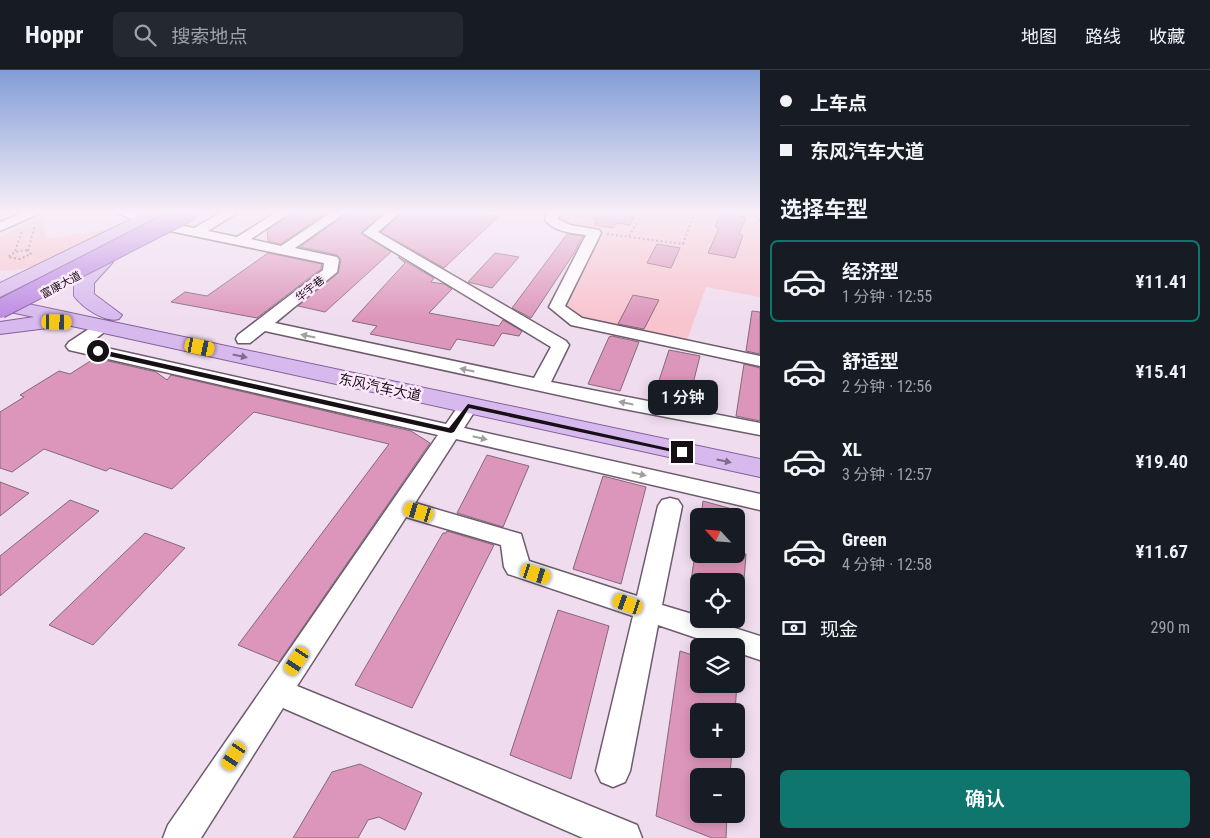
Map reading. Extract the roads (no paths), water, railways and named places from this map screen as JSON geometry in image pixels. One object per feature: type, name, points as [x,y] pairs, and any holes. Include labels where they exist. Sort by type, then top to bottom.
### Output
[{"type":"highway","points":[[5,298],[113,247]]},
{"type":"highway","points":[[5,298],[114,247]]},
{"type":"main road","name":"富康大道","points":[[5,298],[55,264],[89,247]]},
{"type":"main road","name":"富康大道","points":[[5,298],[104,262],[128,247]]},
{"type":"main road","points":[[102,321],[84,296],[84,282],[104,262]]},
{"type":"main road","name":"东风汽车大道","points":[[5,298],[468,406],[760,468]]},
{"type":"main road","name":"东风汽车大道","points":[[102,321],[253,332],[760,450]]},
{"type":"main road","points":[[0,328],[40,322],[102,321]]},
{"type":"street","name":"华宇巷","points":[[253,332],[330,272],[332,260],[269,247]]},
{"type":"street","points":[[284,250],[289,247]]},
{"type":"street","points":[[393,247],[560,346],[540,386]]},
{"type":"street","points":[[587,247],[557,307],[577,322],[760,361]]},
{"type":"street","points":[[102,321],[75,346],[760,502]]},
{"type":"street","points":[[253,332],[760,429]]},
{"type":"street","points":[[181,838],[468,406]]},
{"type":"street","points":[[613,771],[670,506]]},
{"type":"street","points":[[400,507],[512,540],[517,567],[760,648]]},
{"type":"street","points":[[277,691],[624,838]]}]
